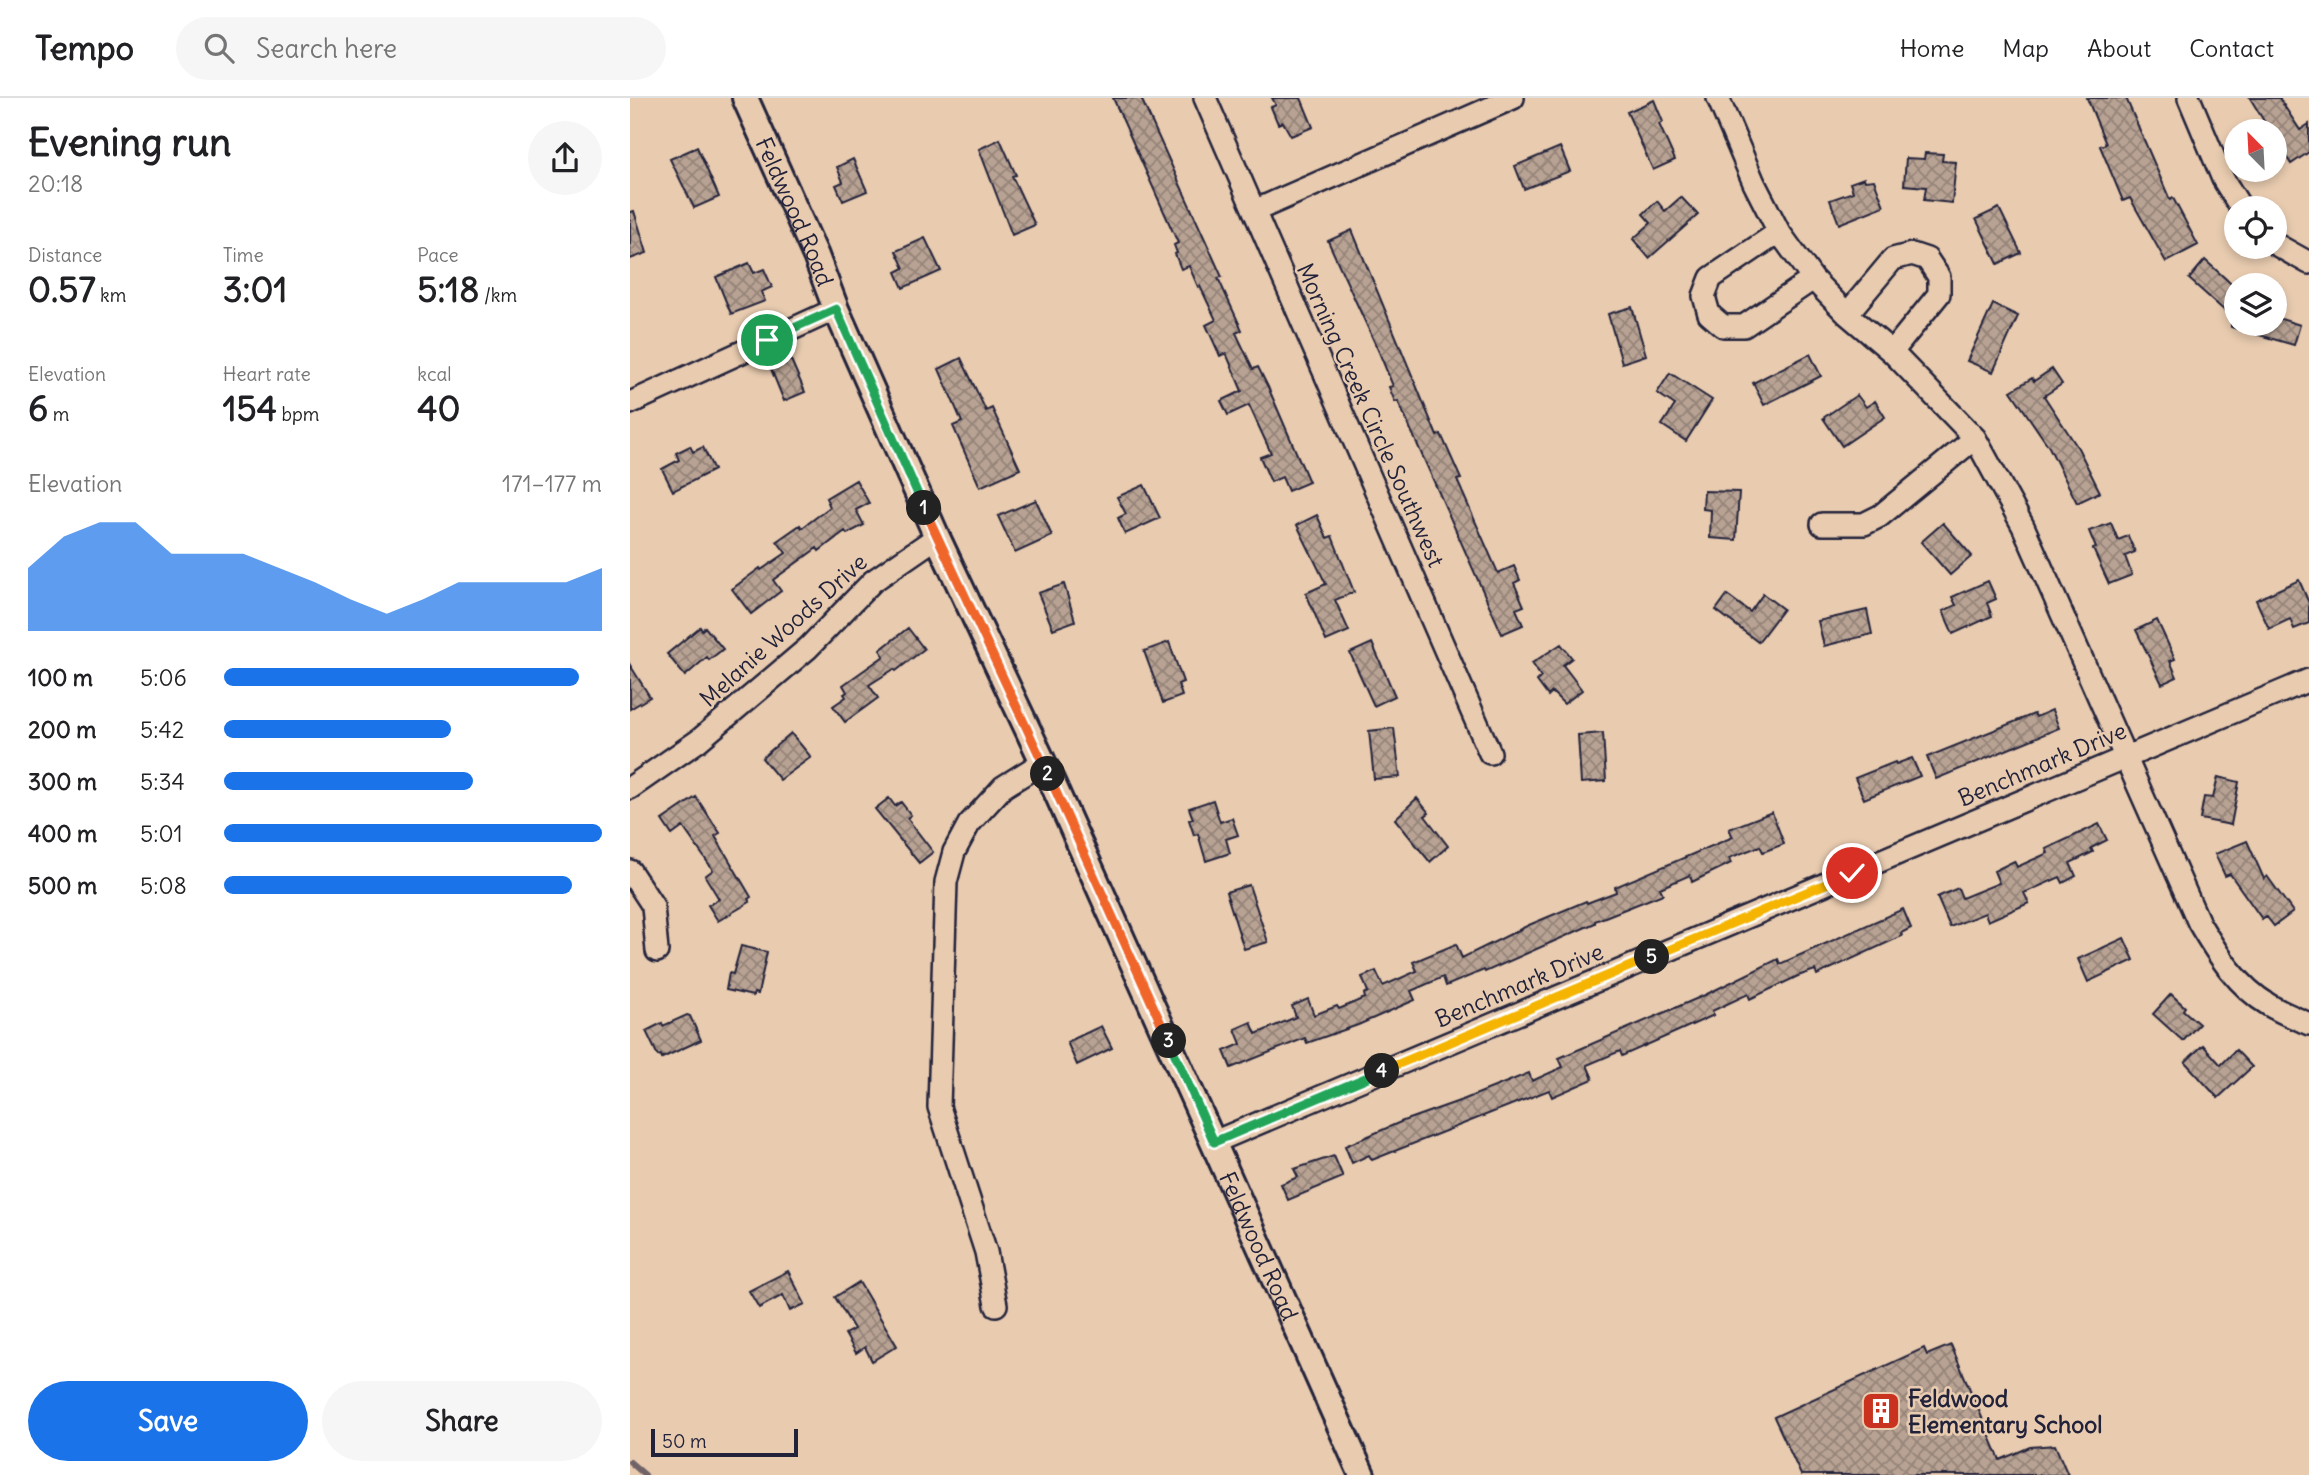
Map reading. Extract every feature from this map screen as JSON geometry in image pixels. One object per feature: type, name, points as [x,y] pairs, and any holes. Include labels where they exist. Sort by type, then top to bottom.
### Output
[{"type":"street","name":"Feldwood Road","points":[[746,98],[937,537],[1042,762],[1362,1475]]},
{"type":"street","name":"Morning Creek Circle Southwest","points":[[1205,98],[1490,753]]},
{"type":"street","points":[[1254,211],[1513,98]]},
{"type":"street","points":[[1718,98],[1754,183],[1779,232],[1813,279],[1847,314],[1892,352],[1975,438],[2023,526],[2199,923],[2222,961],[2245,986],[2269,1005],[2309,1024]]},
{"type":"street","points":[[2189,98],[2223,179],[2234,196]]},
{"type":"street","points":[[1779,232],[1711,278],[1704,296],[1709,314],[1723,326],[1744,326],[1813,279]]},
{"type":"street","points":[[2287,251],[2309,263]]},
{"type":"street","points":[[1847,314],[1893,259],[1912,254],[1927,260],[1939,277],[1939,294],[1892,352]]},
{"type":"street","points":[[630,403],[836,309]]},
{"type":"street","points":[[1822,524],[1864,524],[1880,516],[1975,438]]},
{"type":"street","name":"Melanie Woods Drive","points":[[630,788],[698,741],[808,648],[873,581],[937,537]]},
{"type":"street","name":"Benchmark Drive","points":[[1214,1142],[2309,680]]},
{"type":"street","points":[[996,1305],[986,1252],[939,1107],[946,882],[954,852],[970,824],[1003,787],[1042,762]]},
{"type":"street","points":[[630,871],[653,906],[657,951]]},
{"type":"building","points":[[1113,98],[1141,98],[1222,277],[1218,278],[1242,330],[1236,333],[1253,369],[1258,367],[1268,387],[1309,482],[1288,491],[1282,477],[1271,482],[1260,457],[1271,453],[1249,405],[1228,415],[1221,401],[1242,391],[1226,353],[1220,356],[1206,325],[1216,320],[1200,286],[1198,287],[1189,266],[1181,269],[1175,254],[1174,245],[1178,243]]},
{"type":"building","points":[[1272,98],[1301,98],[1313,127],[1291,136],[1283,122],[1278,124],[1271,107],[1276,105]]},
{"type":"building","points":[[2087,98],[2126,98],[2170,200],[2173,198],[2198,245],[2166,262],[2130,198],[2123,201],[2100,146],[2106,144]]},
{"type":"building","points":[[2250,98],[2279,98],[2300,130],[2309,124],[2309,152],[2291,164],[2287,158],[2287,119],[2263,119]]},
{"type":"building","points":[[1654,100],[1663,122],[1659,124],[1675,160],[1653,170],[1627,112]]},
{"type":"building","points":[[1000,139],[1016,175],[1012,176],[1035,225],[1012,235],[979,149]]},
{"type":"building","points":[[697,147],[719,197],[694,208],[670,159]]},
{"type":"building","points":[[1560,147],[1570,171],[1524,189],[1515,166]]},
{"type":"building","points":[[1925,153],[1943,154],[1942,161],[1956,162],[1952,203],[1924,200],[1926,187],[1904,185],[1906,158],[1924,159]]},
{"type":"building","points":[[853,159],[867,191],[843,201],[836,185],[843,182],[837,167]]},
{"type":"building","points":[[1864,178],[1865,181],[1874,180],[1884,206],[1839,224],[1830,200],[1853,192],[1850,183]]},
{"type":"building","points":[[1681,197],[1698,215],[1649,258],[1633,239],[1651,223],[1643,214],[1657,201],[1665,211]]},
{"type":"building","points":[[1999,208],[2021,253],[1998,264],[1976,219]]},
{"type":"building","points":[[634,211],[647,253],[630,259],[630,212]]},
{"type":"building","points":[[1352,230],[1437,436],[1441,434],[1461,479],[1457,480],[1498,573],[1514,566],[1520,580],[1514,583],[1524,606],[1516,609],[1523,625],[1502,634],[1398,401],[1395,402],[1389,387],[1393,386],[1379,352],[1328,241]]},
{"type":"building","points":[[925,238],[941,271],[903,288],[896,272],[904,268],[896,251]]},
{"type":"building","points":[[2205,260],[2224,277],[2224,310],[2189,279]]},
{"type":"building","points":[[749,263],[754,273],[764,269],[772,287],[761,292],[765,301],[731,314],[716,277]]},
{"type":"building","points":[[1993,304],[2018,316],[1993,372],[1967,361]]},
{"type":"building","points":[[1632,307],[1646,355],[1622,363],[1608,314]]},
{"type":"building","points":[[2287,321],[2300,325],[2294,345],[2262,336],[2287,336]]},
{"type":"building","points":[[1810,354],[1821,376],[1764,405],[1753,383]]},
{"type":"building","points":[[961,358],[986,411],[992,408],[1020,469],[980,487],[953,426],[962,422],[939,369]]},
{"type":"building","points":[[791,360],[805,392],[784,401],[771,369]]},
{"type":"building","points":[[2052,369],[2062,384],[2044,396],[2078,448],[2100,492],[2077,503],[2049,447],[2011,391]]},
{"type":"building","points":[[1670,373],[1712,400],[1686,441],[1662,425],[1675,405],[1657,393]]},
{"type":"building","points":[[1857,395],[1866,407],[1875,401],[1885,417],[1842,446],[1823,418]]},
{"type":"building","points":[[690,446],[693,452],[703,447],[714,470],[673,491],[662,469],[679,460],[676,453]]},
{"type":"building","points":[[856,480],[869,503],[856,510],[864,525],[847,534],[845,531],[773,580],[781,591],[751,614],[732,589],[786,553],[777,541],[800,525],[802,528],[830,507],[826,498]]},
{"type":"building","points":[[1144,485],[1160,518],[1125,534],[1118,518],[1126,514],[1117,497]]},
{"type":"building","points":[[1704,491],[1739,492],[1736,540],[1710,538],[1711,510],[1703,509]]},
{"type":"building","points":[[1036,500],[1052,536],[1015,553],[998,516]]},
{"type":"building","points":[[1317,515],[1327,538],[1332,536],[1354,592],[1335,600],[1349,631],[1326,641],[1306,593],[1326,584],[1297,525]]},
{"type":"building","points":[[1943,523],[1972,556],[1950,575],[1921,542]]},
{"type":"building","points":[[2111,523],[2118,540],[2128,536],[2135,552],[2125,556],[2132,575],[2109,584],[2093,549],[2096,548],[2089,531]]},
{"type":"building","points":[[2299,580],[2309,603],[2309,623],[2294,629],[2290,619],[2269,629],[2256,600]]},
{"type":"building","points":[[1988,581],[1996,599],[1987,603],[1992,616],[1953,634],[1943,611],[1956,605],[1952,597]]},
{"type":"building","points":[[1064,584],[1075,621],[1053,629],[1038,593]]},
{"type":"building","points":[[1763,594],[1783,609],[1758,642],[1716,610],[1727,595],[1750,612]]},
{"type":"building","points":[[1867,610],[1872,634],[1824,646],[1818,621]]},
{"type":"building","points":[[2157,620],[2175,659],[2170,661],[2177,677],[2162,684],[2136,630]]},
{"type":"building","points":[[700,627],[702,630],[705,627],[723,649],[709,660],[707,657],[685,676],[667,654]]},
{"type":"building","points":[[908,628],[924,649],[896,671],[894,669],[869,685],[878,698],[845,722],[833,706],[846,697],[844,694],[847,692],[843,685],[884,656],[880,650]]},
{"type":"building","points":[[1169,642],[1183,682],[1178,684],[1182,696],[1163,703],[1144,651]]},
{"type":"building","points":[[1372,643],[1395,696],[1374,706],[1350,653]]},
{"type":"building","points":[[1561,644],[1572,658],[1563,665],[1582,690],[1564,704],[1552,692],[1548,696],[1537,681],[1541,677],[1532,663]]},
{"type":"building","points":[[630,665],[650,697],[630,709]]},
{"type":"building","points":[[2052,710],[2059,728],[1936,779],[1927,757],[2034,714],[2036,717]]},
{"type":"building","points":[[1394,728],[1400,777],[1374,779],[1369,731]]},
{"type":"building","points":[[791,733],[811,757],[780,780],[762,758]]},
{"type":"building","points":[[1603,733],[1606,781],[1581,783],[1578,735]]},
{"type":"building","points":[[1912,758],[1920,776],[1864,799],[1855,778]]},
{"type":"building","points":[[2218,777],[2239,782],[2231,825],[2200,819],[2204,797],[2213,798]]},
{"type":"building","points":[[696,797],[720,833],[715,836],[751,897],[748,899],[750,902],[718,921],[708,905],[719,899],[705,876],[713,870],[683,827],[672,835],[662,820]]},
{"type":"building","points":[[889,798],[895,806],[901,802],[911,815],[907,818],[933,852],[919,863],[875,809]]},
{"type":"building","points":[[1417,798],[1429,813],[1425,816],[1448,846],[1430,862],[1395,819]]},
{"type":"building","points":[[1213,800],[1220,822],[1232,818],[1238,835],[1226,839],[1230,853],[1206,861],[1198,834],[1194,835],[1189,820],[1193,819],[1189,808]]},
{"type":"building","points":[[1772,812],[1784,844],[1763,852],[1760,846],[1729,858],[1731,863],[1692,882],[1690,875],[1660,888],[1663,894],[1595,921],[1485,972],[1484,970],[1446,986],[1443,977],[1411,991],[1415,1000],[1358,1025],[1307,1043],[1305,1038],[1231,1068],[1224,1051],[1241,1044],[1235,1029],[1251,1022],[1256,1034],[1296,1017],[1292,1006],[1308,999],[1314,1015],[1337,1006],[1339,1009],[1365,998],[1364,994],[1368,992],[1362,977],[1376,971],[1383,986],[1417,971],[1413,962],[1456,944],[1462,958],[1529,925],[1586,901],[1587,903],[1616,892],[1615,887],[1733,837],[1729,829]]},
{"type":"building","points":[[2099,824],[2107,840],[2091,848],[2093,852],[2070,863],[2076,876],[2063,883],[2060,877],[2024,893],[2029,903],[1988,921],[1985,913],[1950,927],[1937,897],[1958,888],[1962,898],[1999,883],[1994,871],[2014,861],[2017,867],[2048,853],[2046,849]]},
{"type":"building","points":[[2247,841],[2264,879],[2267,876],[2293,912],[2274,926],[2266,916],[2262,919],[2230,874],[2225,876],[2215,854]]},
{"type":"building","points":[[1249,885],[1268,942],[1244,949],[1226,892]]},
{"type":"building","points":[[1903,909],[1911,928],[1901,933],[1902,936],[1817,975],[1815,970],[1798,976],[1750,999],[1748,994],[1712,1011],[1714,1015],[1622,1056],[1620,1051],[1587,1065],[1593,1079],[1552,1097],[1549,1090],[1372,1160],[1369,1155],[1352,1163],[1345,1146],[1529,1073],[1532,1081],[1563,1067],[1559,1058],[1705,995],[1778,959],[1780,964]]},
{"type":"building","points":[[2124,938],[2134,960],[2088,982],[2078,959]]},
{"type":"building","points":[[741,946],[767,952],[758,994],[754,993],[753,996],[726,990],[729,973],[733,974]]},
{"type":"building","points":[[2171,994],[2185,1007],[2183,1010],[2199,1024],[2183,1041],[2153,1014]]},
{"type":"building","points":[[690,1016],[701,1040],[662,1058],[661,1055],[658,1056],[646,1031]]},
{"type":"building","points":[[1101,1026],[1112,1048],[1077,1065],[1067,1042]]},
{"type":"building","points":[[2203,1045],[2221,1065],[2236,1050],[2252,1067],[2218,1098],[2185,1062]]},
{"type":"building","points":[[1334,1156],[1343,1177],[1288,1200],[1281,1184],[1298,1177],[1294,1169]]},
{"type":"building","points":[[788,1271],[805,1304],[790,1311],[783,1295],[759,1308],[749,1291]]},
{"type":"building","points":[[859,1282],[897,1346],[872,1361],[865,1347],[856,1353],[845,1334],[854,1329],[835,1297]]},
{"type":"building","name":"Feldwood Elementary School","points":[[1951,1345],[2000,1460],[2030,1447],[2055,1445],[2068,1475],[1801,1475],[1774,1417],[1924,1348],[1927,1355]]},
{"type":"waterway","points":[[630,1462],[645,1475]]},
{"type":"place","name":"Feldwood Elementary School","points":[[1881,1411]]},
{"type":"route","points":[[767,340],[836,309],[937,537],[1214,1142],[1852,873]]}]
